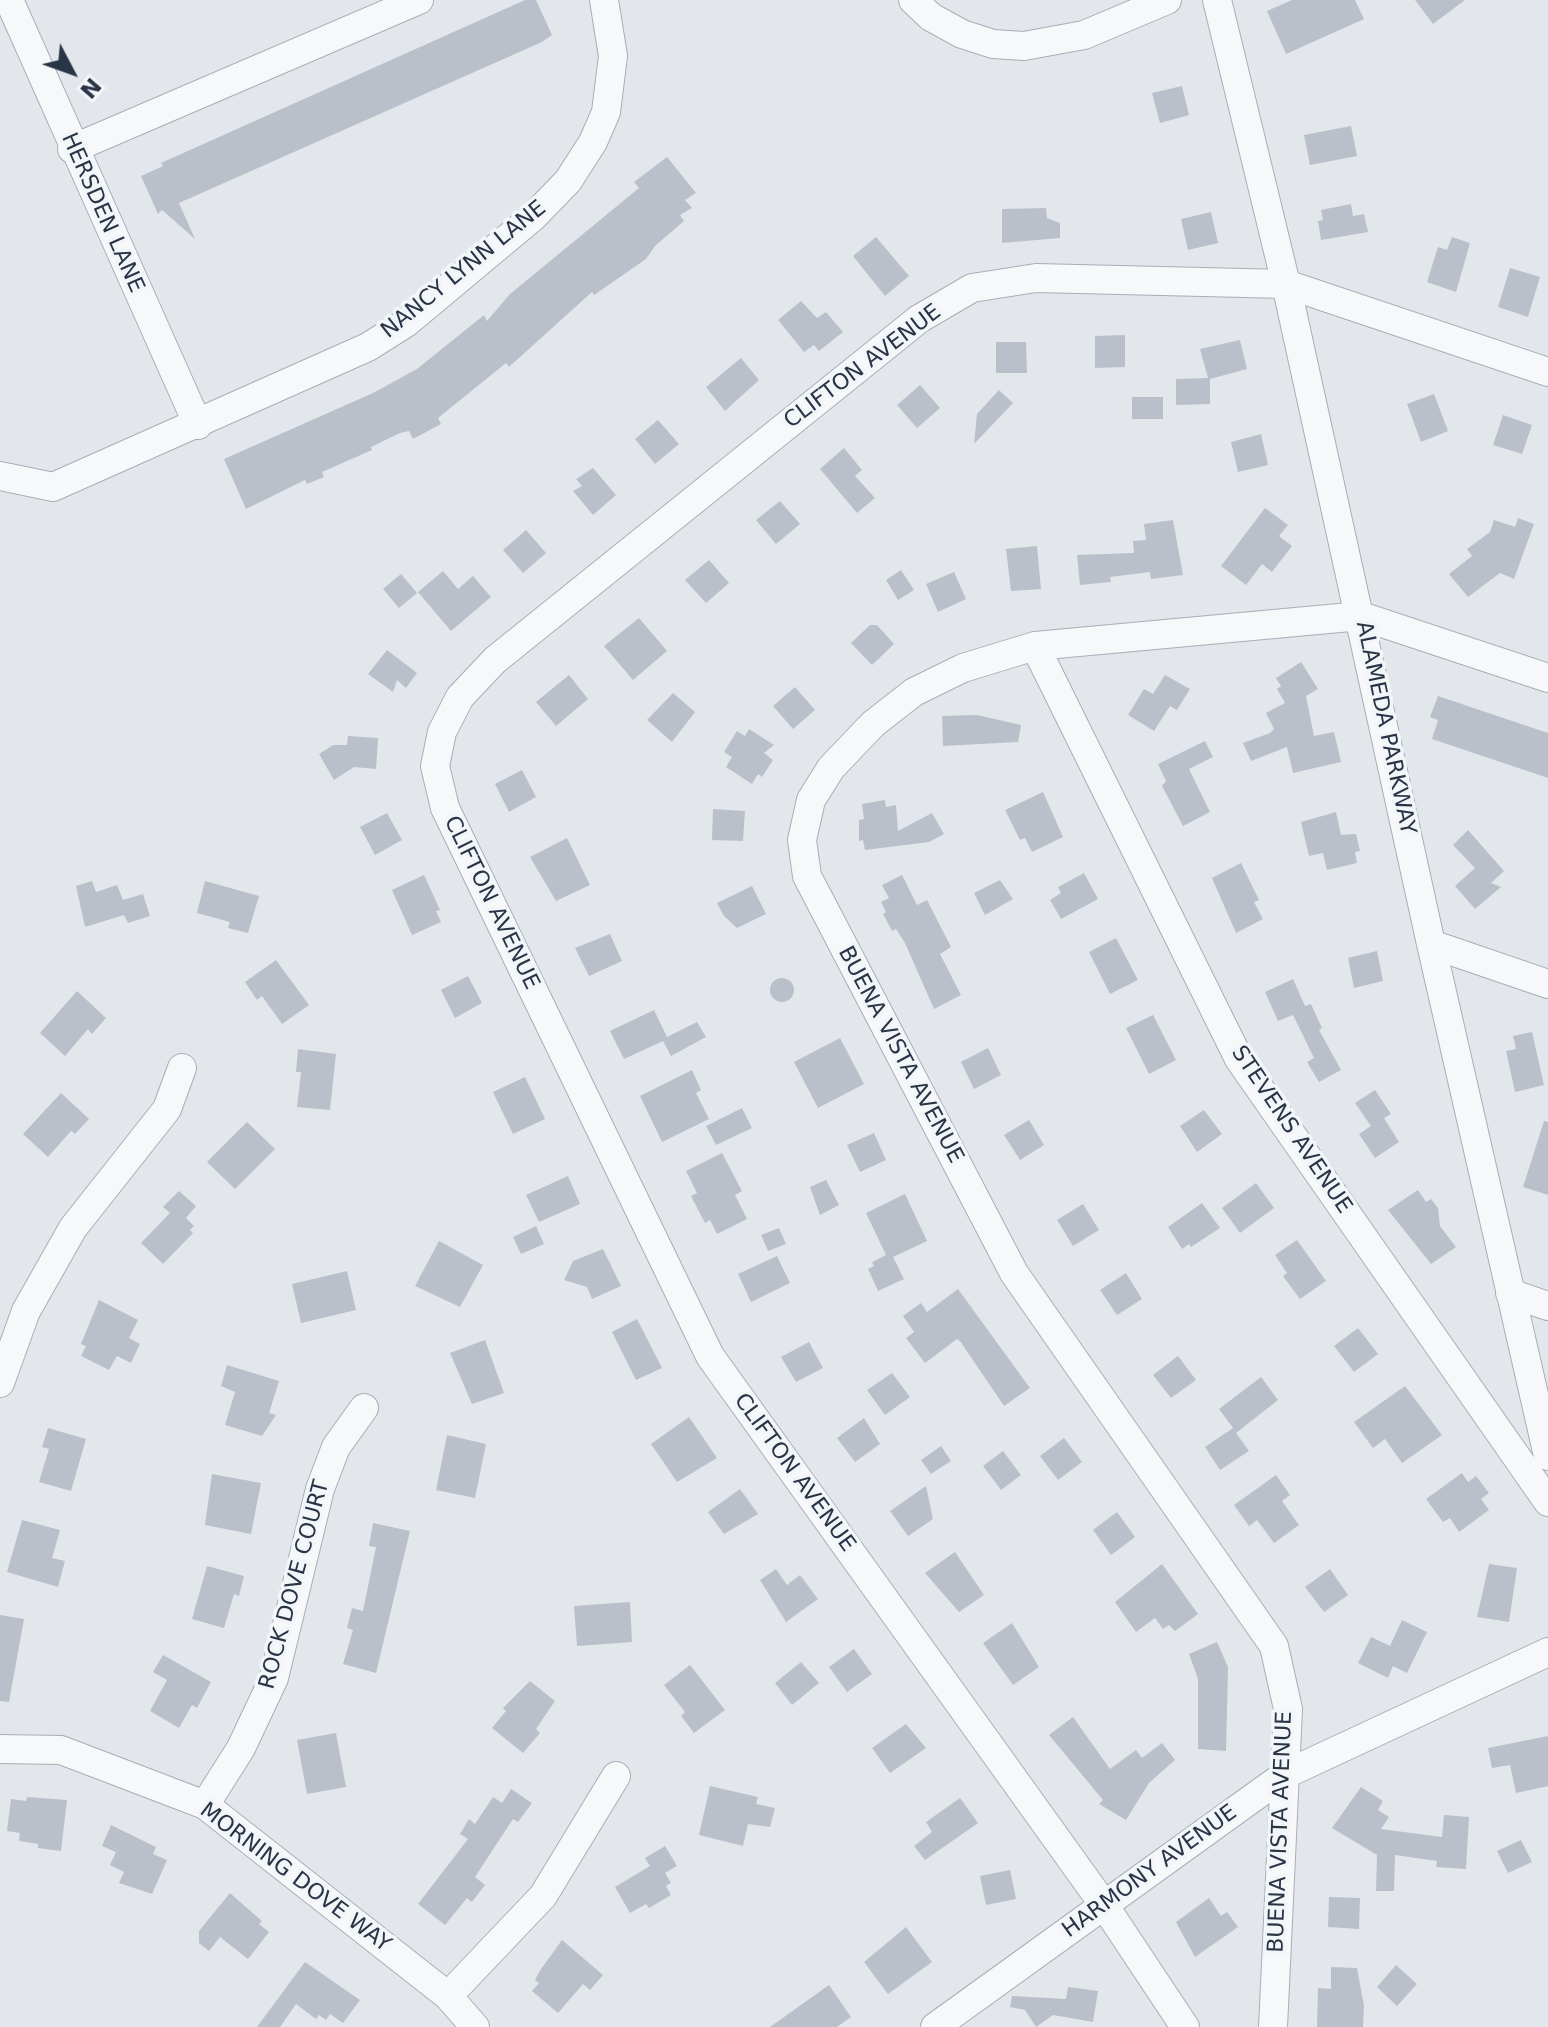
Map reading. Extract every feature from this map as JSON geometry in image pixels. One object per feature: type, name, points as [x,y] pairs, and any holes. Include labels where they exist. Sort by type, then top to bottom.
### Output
[{"type":"street","name":"HERSDEN LANE","points":[[9,0],[72,149],[198,425]]},
{"type":"street","points":[[72,149],[419,0]]},
{"type":"street","name":"NANCY LYNN LANE","points":[[0,476],[53,487],[368,347],[406,323],[533,217],[568,181],[593,142],[606,112],[613,56],[604,0]]},
{"type":"street","points":[[913,0],[931,17],[962,34],[993,44],[1024,46],[1084,35],[1167,0]]},
{"type":"street","name":"ALAMEDA PARKWAY","points":[[1217,0],[1286,284],[1431,944],[1548,1456]]},
{"type":"street","name":"CLIFTON AVENUE","points":[[1185,2027],[1104,1905],[710,1356],[445,808],[435,766],[442,732],[460,697],[495,660],[919,319],[972,288],[1036,278],[1286,284],[1548,372]]},
{"type":"street","name":"BUENA VISTA AVENUE","points":[[1273,2027],[1280,1826],[1286,1774],[1288,1709],[1274,1646],[1014,1273],[807,876],[802,840],[811,800],[831,768],[873,724],[914,692],[963,668],[1035,646],[1361,616],[1548,678]]},
{"type":"street","name":"STEVENS AVENUE","points":[[1035,646],[1239,1059],[1548,1502]]},
{"type":"street","points":[[1431,944],[1548,984]]},
{"type":"street","points":[[0,1383],[26,1311],[73,1228],[167,1109],[182,1068]]},
{"type":"street","points":[[1510,1293],[1548,1306]]},
{"type":"street","name":"ROCK DOVE COURT","points":[[205,1805],[241,1748],[274,1678],[320,1489],[336,1447],[364,1408]]},
{"type":"street","name":"HARMONY AVENUE","points":[[935,2027],[1286,1774],[1548,1652]]},
{"type":"street","name":"MORNING DOVE WAY","points":[[0,1749],[61,1750],[205,1805],[448,1996],[475,2027]]},
{"type":"street","points":[[448,1996],[543,1896],[616,1776]]},
{"type":"building","points":[[525,0],[536,0],[552,35],[542,42],[179,203],[195,239],[162,210],[158,214],[141,176],[163,166],[161,163]]},
{"type":"building","points":[[1292,0],[1355,0],[1364,19],[1286,54],[1267,11]]},
{"type":"building","points":[[1415,0],[1465,0],[1433,24]]},
{"type":"building","points":[[1182,86],[1189,115],[1160,123],[1152,93]]},
{"type":"building","points":[[1351,126],[1357,156],[1310,165],[1304,135]]},
{"type":"building","points":[[667,157],[696,193],[685,200],[692,208],[680,215],[684,221],[655,246],[646,259],[594,295],[592,292],[509,367],[506,363],[438,418],[441,424],[413,439],[409,431],[400,433],[371,447],[372,450],[322,472],[324,477],[307,484],[305,480],[246,509],[224,459],[373,393],[417,369],[484,315],[487,321],[510,294],[639,188],[634,182]]},
{"type":"building","points":[[1351,204],[1353,216],[1364,214],[1368,232],[1321,240],[1318,221],[1323,220],[1321,210]]},
{"type":"building","points":[[1046,208],[1047,218],[1060,223],[1060,238],[1002,243],[1002,209]]},
{"type":"building","points":[[1211,212],[1218,243],[1188,250],[1181,219]]},
{"type":"building","points":[[876,237],[909,276],[885,296],[853,256]]},
{"type":"building","points":[[1452,237],[1470,243],[1456,292],[1427,282],[1438,247],[1447,250]]},
{"type":"building","points":[[1510,268],[1540,277],[1528,317],[1498,307]]},
{"type":"building","points":[[801,301],[817,318],[826,312],[843,332],[819,351],[814,345],[804,352],[778,320]]},
{"type":"building","points":[[1125,335],[1125,367],[1095,368],[1095,336]]},
{"type":"building","points":[[1240,340],[1247,369],[1210,379],[1210,404],[1176,405],[1176,379],[1208,378],[1200,349]]},
{"type":"building","points":[[996,342],[1026,342],[1027,373],[996,373]]},
{"type":"building","points":[[741,358],[759,380],[725,411],[706,387]]},
{"type":"building","points":[[920,385],[940,408],[917,428],[897,405]]},
{"type":"building","points":[[999,390],[1013,403],[974,444],[977,414]]},
{"type":"building","points":[[1434,394],[1448,431],[1421,442],[1407,404]]},
{"type":"building","points":[[1132,397],[1163,397],[1163,419],[1132,419]]},
{"type":"building","points":[[1503,415],[1532,425],[1522,454],[1493,445]]},
{"type":"building","points":[[658,420],[679,444],[655,464],[635,439]]},
{"type":"building","points":[[1261,434],[1268,465],[1238,472],[1231,442]]},
{"type":"building","points":[[844,448],[862,470],[855,476],[875,498],[857,513],[820,469]]},
{"type":"building","points":[[593,468],[616,495],[593,515],[573,491],[582,486],[576,479]]},
{"type":"building","points":[[780,501],[800,524],[776,544],[756,520]]},
{"type":"building","points":[[1265,508],[1288,525],[1279,536],[1292,546],[1272,572],[1262,564],[1246,585],[1221,566]]},
{"type":"building","points":[[1518,518],[1534,524],[1514,579],[1500,573],[1468,597],[1449,574],[1472,556],[1467,549],[1490,532],[1494,520],[1515,527]]},
{"type":"building","points":[[1173,520],[1183,575],[1151,579],[1150,572],[1110,577],[1111,582],[1080,585],[1077,555],[1134,553],[1133,541],[1146,540],[1144,524]]},
{"type":"building","points":[[526,530],[546,553],[523,573],[503,550]]},
{"type":"building","points":[[1037,546],[1041,589],[1011,591],[1006,549]]},
{"type":"building","points":[[709,560],[729,583],[706,603],[685,580]]},
{"type":"building","points":[[901,570],[914,590],[898,600],[886,580]]},
{"type":"building","points":[[443,571],[458,589],[473,576],[491,597],[451,631],[418,592]]},
{"type":"building","points":[[954,572],[966,599],[938,612],[926,584]]},
{"type":"building","points":[[401,574],[417,593],[399,608],[383,589]]},
{"type":"building","points":[[639,618],[667,651],[633,680],[604,646]]},
{"type":"building","points":[[870,625],[877,625],[894,644],[872,665],[851,643]]},
{"type":"building","points":[[387,650],[417,673],[406,688],[397,680],[393,692],[368,674]]},
{"type":"building","points":[[1301,662],[1318,689],[1306,696],[1314,736],[1334,732],[1341,762],[1293,773],[1287,747],[1251,761],[1243,743],[1274,729],[1266,713],[1285,703],[1277,689],[1281,686],[1276,678]]},
{"type":"building","points":[[569,675],[588,699],[556,726],[536,702]]},
{"type":"building","points":[[1165,675],[1190,689],[1177,710],[1170,706],[1154,731],[1128,715],[1144,689],[1153,694]]},
{"type":"building","points":[[795,687],[815,710],[793,729],[773,706]]},
{"type":"building","points":[[673,693],[695,712],[672,742],[647,720]]},
{"type":"building","points":[[1438,696],[1548,733],[1548,778],[1432,739],[1438,720],[1430,717]]},
{"type":"building","points":[[977,715],[1021,725],[1018,742],[943,746],[942,716]]},
{"type":"building","points":[[749,729],[774,745],[764,753],[773,760],[762,777],[758,774],[752,784],[726,767],[732,757],[724,752],[737,731],[745,736]]},
{"type":"building","points":[[348,736],[378,738],[376,769],[354,767],[334,780],[319,754],[333,745],[347,745]]},
{"type":"building","points":[[1205,741],[1213,757],[1189,769],[1210,812],[1183,826],[1162,786],[1166,781],[1158,764]]},
{"type":"building","points":[[522,770],[536,797],[509,812],[495,784]]},
{"type":"building","points":[[1043,792],[1063,837],[1032,852],[1025,838],[1020,840],[1005,810]]},
{"type":"building","points":[[885,800],[886,807],[896,805],[898,831],[932,813],[944,834],[929,842],[865,850],[863,840],[859,841],[859,820],[864,819],[862,804]]},
{"type":"building","points":[[713,809],[745,811],[743,841],[712,840]]},
{"type":"building","points":[[1336,812],[1341,835],[1356,834],[1360,851],[1355,852],[1357,863],[1327,870],[1323,853],[1309,856],[1301,822]]},
{"type":"building","points":[[387,813],[402,840],[375,855],[360,827]]},
{"type":"building","points":[[1468,830],[1504,871],[1491,883],[1501,887],[1475,909],[1455,886],[1475,868],[1453,845]]},
{"type":"building","points":[[567,838],[590,885],[556,901],[530,857]]},
{"type":"building","points":[[1241,863],[1259,900],[1254,902],[1263,919],[1236,933],[1212,878]]},
{"type":"building","points":[[1084,873],[1098,899],[1061,919],[1050,900],[1061,893],[1058,887]]},
{"type":"building","points":[[424,875],[440,910],[436,911],[441,922],[412,935],[392,890]]},
{"type":"building","points":[[902,875],[917,905],[927,900],[951,947],[940,954],[961,995],[934,1009],[905,943],[896,929],[892,931],[883,914],[886,912],[881,902],[889,898],[882,885]]},
{"type":"building","points":[[1000,880],[1013,899],[985,915],[974,893]]},
{"type":"building","points":[[92,881],[96,892],[117,885],[123,900],[143,894],[150,916],[128,923],[124,915],[85,927],[76,886]]},
{"type":"building","points":[[205,881],[259,896],[248,933],[228,928],[230,922],[197,913]]},
{"type":"building","points":[[752,886],[766,914],[737,928],[724,916],[717,903]]},
{"type":"building","points":[[610,934],[622,961],[589,976],[575,948]]},
{"type":"building","points":[[1116,938],[1138,980],[1110,994],[1089,952]]},
{"type":"building","points":[[1377,951],[1383,981],[1354,988],[1348,958]]},
{"type":"building","points":[[276,960],[309,1005],[282,1024],[262,996],[257,1000],[245,982]]},
{"type":"building","points":[[468,976],[482,1003],[455,1018],[441,990]]},
{"type":"building","points":[[777,978],[787,978],[794,985],[794,995],[787,1002],[777,1002],[770,995],[770,985]]},
{"type":"building","points":[[1293,979],[1305,1006],[1311,1004],[1322,1028],[1319,1030],[1341,1070],[1319,1082],[1307,1062],[1314,1058],[1293,1015],[1278,1021],[1265,992]]},
{"type":"building","points":[[77,991],[106,1018],[92,1034],[88,1029],[65,1056],[40,1033]]},
{"type":"building","points":[[654,1010],[667,1037],[697,1022],[706,1037],[671,1056],[663,1041],[624,1059],[610,1031]]},
{"type":"building","points":[[1153,1015],[1176,1060],[1149,1074],[1126,1028]]},
{"type":"building","points":[[1532,1032],[1544,1085],[1515,1092],[1506,1051],[1516,1049],[1513,1036]]},
{"type":"building","points":[[840,1038],[864,1084],[818,1108],[794,1062]]},
{"type":"building","points":[[988,1048],[1001,1075],[974,1089],[961,1062]]},
{"type":"building","points":[[298,1049],[336,1054],[330,1110],[297,1107],[301,1072],[296,1072]]},
{"type":"building","points":[[692,1070],[701,1090],[696,1093],[709,1119],[662,1142],[640,1096]]},
{"type":"building","points":[[525,1077],[545,1119],[513,1134],[493,1092]]},
{"type":"building","points":[[1375,1090],[1391,1114],[1384,1118],[1399,1142],[1375,1158],[1359,1134],[1371,1126],[1355,1103]]},
{"type":"building","points":[[61,1093],[89,1119],[75,1134],[71,1131],[48,1157],[23,1134]]},
{"type":"building","points":[[742,1108],[752,1128],[716,1145],[706,1126]]},
{"type":"building","points":[[1204,1110],[1222,1134],[1197,1152],[1180,1126]]},
{"type":"building","points":[[1029,1120],[1044,1145],[1020,1160],[1004,1135]]},
{"type":"building","points":[[1544,1121],[1548,1122],[1548,1195],[1523,1187]]},
{"type":"building","points":[[247,1122],[275,1149],[235,1189],[207,1162]]},
{"type":"building","points":[[874,1133],[886,1160],[860,1172],[847,1145]]},
{"type":"building","points":[[722,1153],[742,1191],[735,1195],[747,1219],[717,1234],[710,1220],[705,1223],[691,1196],[697,1193],[686,1171]]},
{"type":"building","points":[[568,1176],[580,1204],[539,1222],[526,1195]]},
{"type":"building","points":[[826,1180],[839,1205],[820,1215],[810,1187]]},
{"type":"building","points":[[1256,1183],[1274,1208],[1240,1233],[1222,1208]]},
{"type":"building","points":[[1418,1190],[1426,1202],[1431,1199],[1438,1208],[1440,1226],[1456,1247],[1431,1264],[1388,1210]]},
{"type":"building","points":[[179,1191],[196,1206],[186,1218],[194,1226],[190,1230],[193,1233],[163,1264],[141,1243],[170,1213],[163,1207]]},
{"type":"building","points":[[905,1194],[927,1241],[893,1257],[904,1279],[878,1291],[868,1269],[874,1266],[872,1262],[886,1255],[866,1213]]},
{"type":"building","points":[[1202,1203],[1220,1228],[1191,1247],[1189,1244],[1182,1249],[1168,1227]]},
{"type":"building","points":[[1083,1204],[1099,1230],[1073,1246],[1057,1220]]},
{"type":"building","points":[[536,1226],[544,1244],[521,1254],[513,1237]]},
{"type":"building","points":[[779,1228],[786,1244],[768,1251],[761,1235]]},
{"type":"building","points":[[1297,1240],[1326,1281],[1300,1299],[1283,1276],[1287,1273],[1275,1255]]},
{"type":"building","points":[[439,1241],[483,1265],[460,1307],[415,1286]]},
{"type":"building","points":[[603,1249],[621,1286],[592,1299],[587,1287],[564,1280],[573,1261]]},
{"type":"building","points":[[777,1256],[790,1283],[751,1302],[738,1274]]},
{"type":"building","points":[[347,1271],[356,1310],[301,1323],[292,1284]]},
{"type":"building","points":[[1126,1273],[1142,1299],[1117,1315],[1100,1290]]},
{"type":"building","points":[[958,1289],[1030,1388],[1004,1406],[960,1341],[957,1339],[925,1363],[906,1338],[914,1332],[903,1316],[921,1303],[927,1312]]},
{"type":"building","points":[[99,1300],[138,1320],[129,1338],[140,1344],[131,1363],[117,1356],[109,1370],[81,1356],[86,1346],[81,1344]]},
{"type":"building","points":[[637,1319],[662,1368],[636,1380],[612,1332]]},
{"type":"building","points":[[1358,1328],[1378,1354],[1354,1372],[1334,1346]]},
{"type":"building","points":[[485,1340],[504,1393],[472,1404],[450,1353]]},
{"type":"building","points":[[809,1342],[823,1368],[796,1382],[781,1357]]},
{"type":"building","points":[[1178,1356],[1196,1380],[1171,1398],[1153,1375]]},
{"type":"building","points":[[227,1365],[279,1381],[269,1413],[276,1415],[262,1436],[225,1425],[235,1392],[221,1386]]},
{"type":"building","points":[[892,1373],[910,1397],[885,1415],[867,1390]]},
{"type":"building","points":[[1261,1377],[1278,1400],[1236,1433],[1249,1451],[1220,1470],[1205,1447],[1233,1428],[1219,1409]]},
{"type":"building","points":[[1405,1386],[1442,1435],[1402,1463],[1385,1439],[1373,1448],[1354,1422]]},
{"type":"building","points":[[689,1417],[717,1458],[677,1482],[651,1444]]},
{"type":"building","points":[[864,1418],[880,1444],[855,1462],[837,1438]]},
{"type":"building","points":[[48,1428],[86,1439],[71,1491],[39,1482],[49,1449],[42,1447]]},
{"type":"building","points":[[447,1435],[486,1444],[475,1498],[436,1490]]},
{"type":"building","points":[[1064,1438],[1082,1462],[1058,1480],[1040,1456]]},
{"type":"building","points":[[941,1446],[951,1461],[931,1474],[921,1460]]},
{"type":"building","points":[[1003,1451],[1021,1475],[1001,1490],[983,1466]]},
{"type":"building","points":[[1462,1473],[1468,1482],[1476,1476],[1489,1493],[1481,1499],[1489,1510],[1459,1532],[1450,1518],[1443,1522],[1426,1499]]},
{"type":"building","points":[[212,1474],[261,1483],[251,1534],[205,1525]]},
{"type":"building","points":[[1276,1475],[1290,1495],[1282,1501],[1299,1525],[1274,1543],[1257,1520],[1249,1526],[1234,1505]]},
{"type":"building","points":[[926,1486],[933,1519],[908,1536],[890,1511]]},
{"type":"building","points":[[740,1489],[758,1514],[724,1534],[708,1512]]},
{"type":"building","points":[[1117,1512],[1135,1537],[1111,1555],[1093,1530]]},
{"type":"building","points":[[22,1520],[60,1530],[52,1558],[65,1561],[58,1587],[7,1572]]},
{"type":"building","points":[[373,1523],[410,1531],[376,1673],[343,1664],[353,1630],[347,1628],[352,1608],[363,1611],[376,1547],[369,1546]]},
{"type":"building","points":[[955,1552],[984,1595],[959,1612],[925,1573]]},
{"type":"building","points":[[1162,1564],[1198,1614],[1175,1631],[1169,1625],[1163,1629],[1155,1618],[1136,1632],[1115,1602]]},
{"type":"building","points":[[1489,1564],[1517,1568],[1509,1622],[1477,1617]]},
{"type":"building","points":[[207,1566],[244,1576],[239,1596],[234,1594],[224,1628],[192,1619]]},
{"type":"building","points":[[776,1569],[787,1585],[800,1575],[818,1599],[786,1622],[760,1580]]},
{"type":"building","points":[[1330,1569],[1348,1595],[1324,1612],[1305,1587]]},
{"type":"building","points":[[630,1602],[632,1642],[577,1646],[574,1606]]},
{"type":"building","points":[[0,1615],[24,1619],[9,1702],[0,1701]]},
{"type":"building","points":[[1402,1620],[1427,1632],[1407,1673],[1393,1666],[1388,1678],[1358,1663],[1371,1637],[1390,1646]]},
{"type":"building","points":[[1012,1623],[1039,1667],[1013,1685],[983,1643]]},
{"type":"building","points":[[1217,1642],[1228,1667],[1226,1751],[1198,1749],[1198,1679],[1189,1654]]},
{"type":"building","points":[[854,1649],[872,1674],[847,1692],[829,1667]]},
{"type":"building","points":[[163,1655],[211,1682],[197,1708],[192,1705],[179,1728],[150,1711],[167,1680],[153,1672]]},
{"type":"building","points":[[801,1662],[819,1683],[792,1705],[775,1683]]},
{"type":"building","points":[[690,1665],[725,1710],[694,1733],[681,1716],[685,1712],[664,1685]]},
{"type":"building","points":[[530,1681],[555,1701],[536,1729],[540,1733],[523,1753],[492,1728],[506,1711],[503,1708]]},
{"type":"building","points":[[1073,1717],[1110,1769],[1136,1750],[1142,1758],[1162,1743],[1175,1760],[1149,1783],[1126,1820],[1099,1804],[1103,1800],[1049,1735]]},
{"type":"building","points":[[906,1724],[926,1748],[890,1773],[872,1748]]},
{"type":"building","points":[[336,1733],[346,1787],[307,1794],[297,1740]]},
{"type":"building","points":[[1548,1736],[1548,1786],[1516,1793],[1510,1765],[1492,1768],[1488,1748]]},
{"type":"building","points":[[710,1786],[758,1797],[756,1804],[775,1808],[770,1827],[748,1824],[743,1846],[699,1835]]},
{"type":"building","points":[[1361,1787],[1383,1801],[1378,1810],[1389,1817],[1381,1829],[1442,1837],[1444,1815],[1469,1817],[1466,1869],[1436,1867],[1437,1861],[1395,1855],[1394,1891],[1376,1891],[1377,1855],[1332,1828]]},
{"type":"building","points":[[511,1789],[532,1803],[518,1822],[513,1819],[475,1877],[485,1885],[472,1902],[467,1898],[445,1925],[418,1904],[468,1839],[460,1834],[469,1819],[475,1824],[493,1797],[502,1803]]},
{"type":"building","points":[[27,1797],[67,1800],[61,1851],[38,1848],[38,1844],[19,1841],[20,1833],[7,1831],[11,1799],[26,1801]]},
{"type":"building","points":[[960,1798],[978,1823],[925,1860],[914,1846],[932,1832],[926,1822]]},
{"type":"building","points":[[111,1825],[156,1847],[153,1854],[167,1860],[152,1894],[119,1883],[124,1872],[110,1865],[116,1852],[102,1846]]},
{"type":"building","points":[[1521,1840],[1532,1862],[1508,1873],[1497,1851]]},
{"type":"building","points":[[665,1846],[677,1866],[665,1873],[671,1883],[666,1886],[671,1895],[649,1908],[646,1904],[630,1913],[615,1887],[650,1866],[645,1858]]},
{"type":"building","points":[[1010,1870],[1016,1899],[986,1905],[980,1876]]},
{"type":"building","points":[[230,1893],[262,1921],[259,1924],[269,1932],[248,1959],[220,1937],[209,1951],[199,1943],[199,1931]]},
{"type":"building","points":[[1329,1897],[1360,1898],[1359,1929],[1328,1927]]},
{"type":"building","points":[[1209,1898],[1221,1916],[1227,1912],[1238,1927],[1195,1957],[1176,1922]]},
{"type":"building","points":[[906,1927],[932,1962],[888,1994],[864,1962]]},
{"type":"building","points":[[562,1940],[603,1975],[590,1990],[583,1984],[558,2013],[532,1991],[539,1983],[535,1980],[539,1972]]},
{"type":"building","points":[[305,1962],[360,2000],[343,2023],[330,2014],[326,2020],[319,2015],[316,2019],[296,2004],[280,2027],[257,2027]]},
{"type":"building","points":[[1396,1965],[1417,1984],[1397,2006],[1377,1987]]},
{"type":"building","points":[[1331,1967],[1357,1968],[1364,2006],[1363,2027],[1317,2027],[1318,1988],[1331,1989]]},
{"type":"building","points":[[829,1985],[851,2017],[837,2027],[770,2027]]},
{"type":"building","points":[[1068,1987],[1098,1991],[1093,2022],[1053,2015],[1036,2027],[1025,2010],[1010,2007],[1012,1996],[1066,1999]]}]
